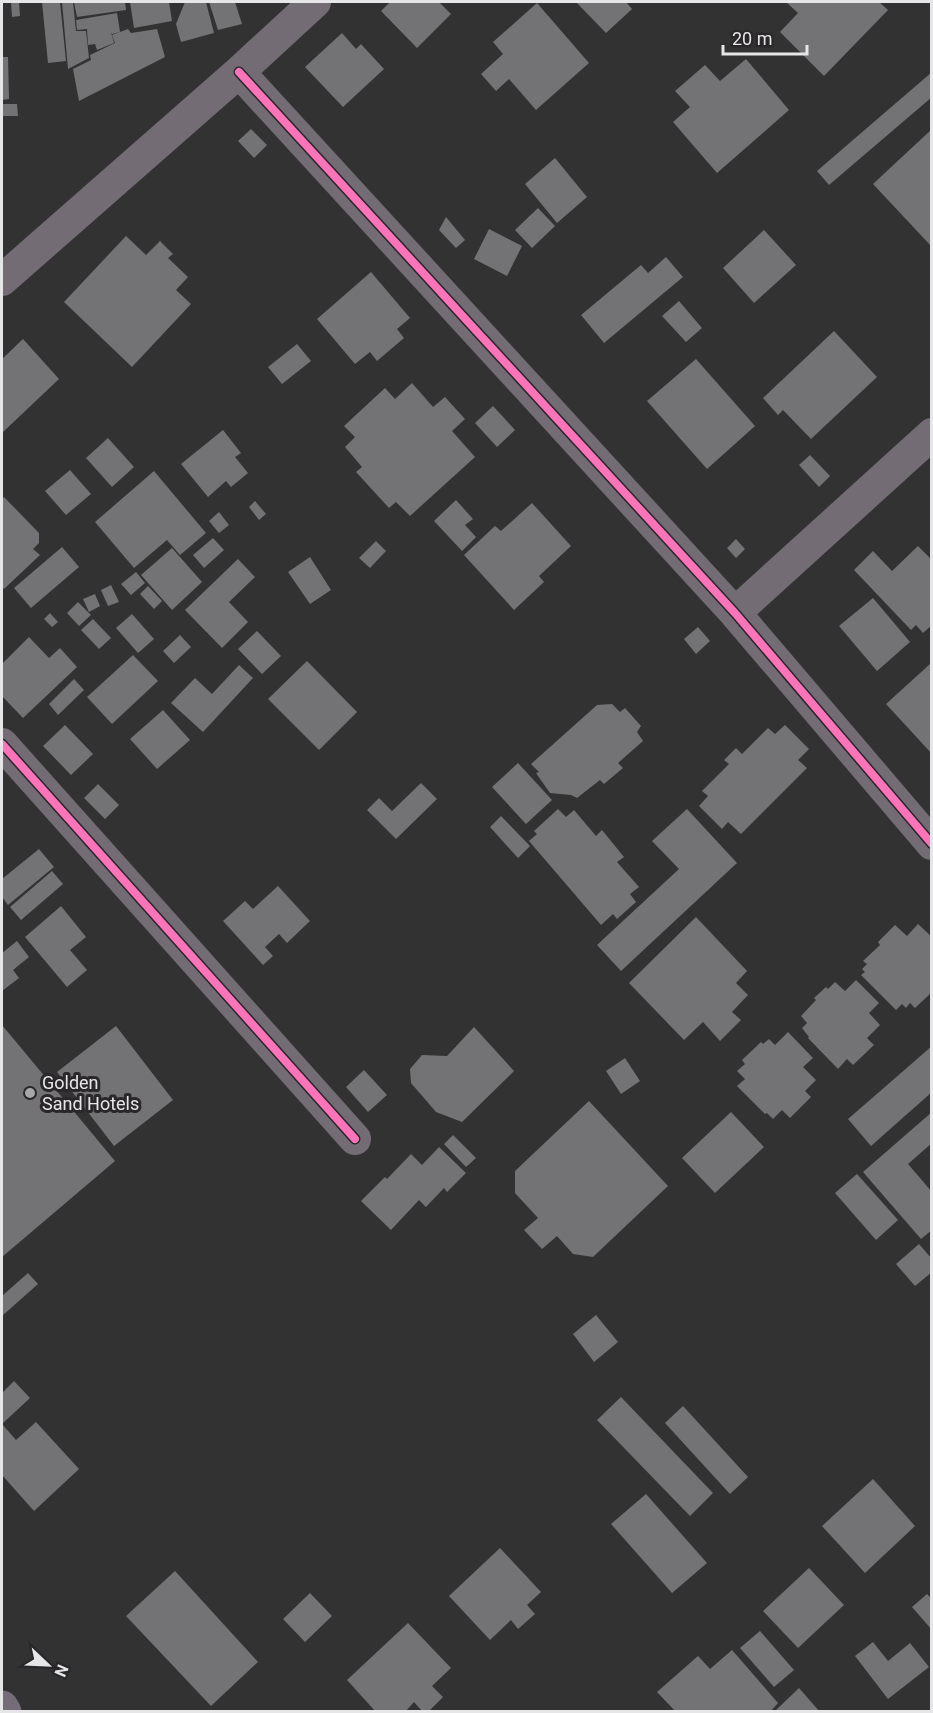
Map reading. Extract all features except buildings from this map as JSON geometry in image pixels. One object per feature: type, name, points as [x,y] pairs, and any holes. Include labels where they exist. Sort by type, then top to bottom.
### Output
[{"type":"main road","points":[[2,1707],[5,1712]]},
{"type":"street","points":[[2,280],[239,72],[285,14],[315,2]]},
{"type":"street","points":[[239,72],[735,613],[932,844]]},
{"type":"street","points":[[735,613],[932,434]]},
{"type":"street","points":[[2,744],[355,1139]]},
{"type":"cycle path","points":[[239,72],[735,613],[932,844]]},
{"type":"cycle path","points":[[2,744],[355,1139]]},
{"type":"place","name":"Golden Sand Hotels","points":[[30,1093]]}]
